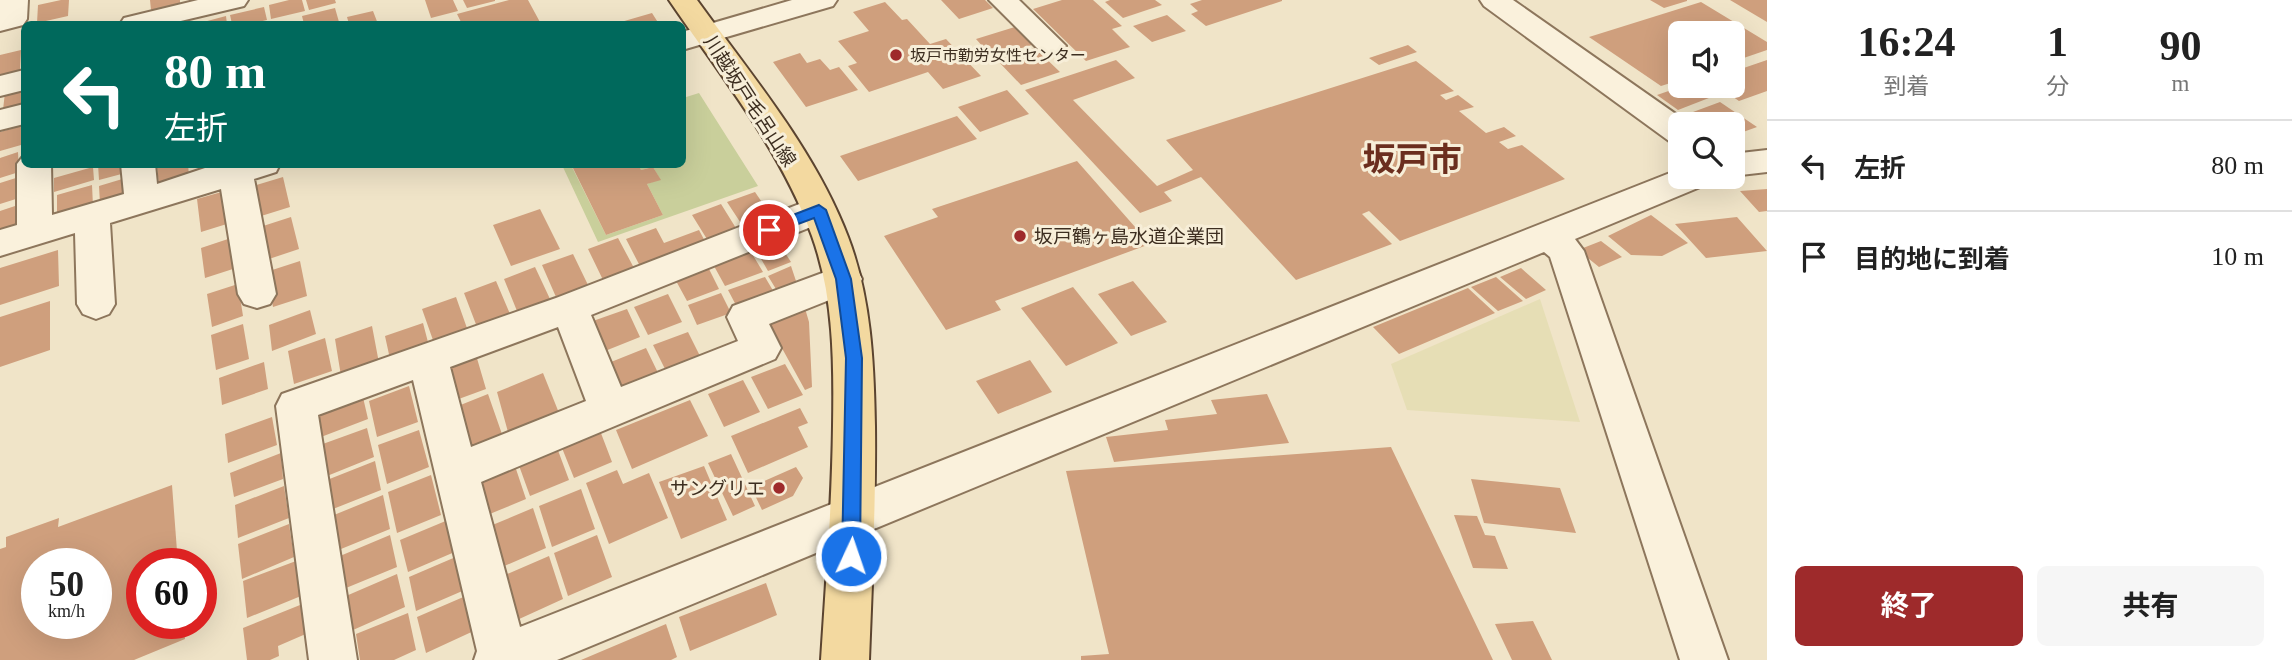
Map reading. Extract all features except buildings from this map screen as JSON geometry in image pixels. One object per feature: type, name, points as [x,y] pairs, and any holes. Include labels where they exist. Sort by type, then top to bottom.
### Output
[{"type":"main road","name":"川越坂戸毛呂山線","points":[[683,0],[694,37],[766,120],[819,210],[844,279],[854,358],[853,514],[845,660]]},
{"type":"street","points":[[0,22],[13,19],[14,0]]},
{"type":"street","points":[[130,0],[132,21]]},
{"type":"street","points":[[145,21],[234,0]]},
{"type":"street","points":[[694,37],[823,0]]},
{"type":"street","points":[[1003,0],[1051,46]]},
{"type":"street","points":[[1493,0],[1668,124]]},
{"type":"street","points":[[0,86],[21,81]]},
{"type":"street","points":[[0,120],[21,115]]},
{"type":"street","points":[[1745,164],[1767,161]]},
{"type":"street","points":[[34,168],[35,232]]},
{"type":"street","points":[[138,168],[142,201]]},
{"type":"street","points":[[0,243],[242,168]]},
{"type":"street","points":[[245,168],[257,294]]},
{"type":"street","points":[[428,359],[502,659],[853,514],[1668,187]]},
{"type":"street","points":[[334,660],[296,406],[569,308],[819,210]]},
{"type":"street","points":[[92,216],[96,304]]},
{"type":"street","points":[[1548,235],[1566,251],[1704,660]]},
{"type":"street","points":[[458,472],[761,348],[746,317],[844,279]]},
{"type":"street","points":[[569,308],[610,409]]},
{"type":"shaded area","points":[[1540,299],[1580,422],[1407,410],[1391,364]]},
{"type":"green space","points":[[699,93],[758,186],[598,242],[563,168],[572,168],[606,235],[663,215],[647,184],[660,179],[654,168],[686,168],[686,97]]},
{"type":"place","name":"坂戸市勤労女性センター","points":[[896,55]]},
{"type":"place","name":"坂戸鶴ヶ島水道企業団","points":[[1020,236]]},
{"type":"place","name":"サングリエ","points":[[779,488]]},
{"type":"district","name":"坂戸市","points":[[1412,160]]},
{"type":"route","points":[[769,230],[819,210],[844,279],[854,358],[851,556]]}]
